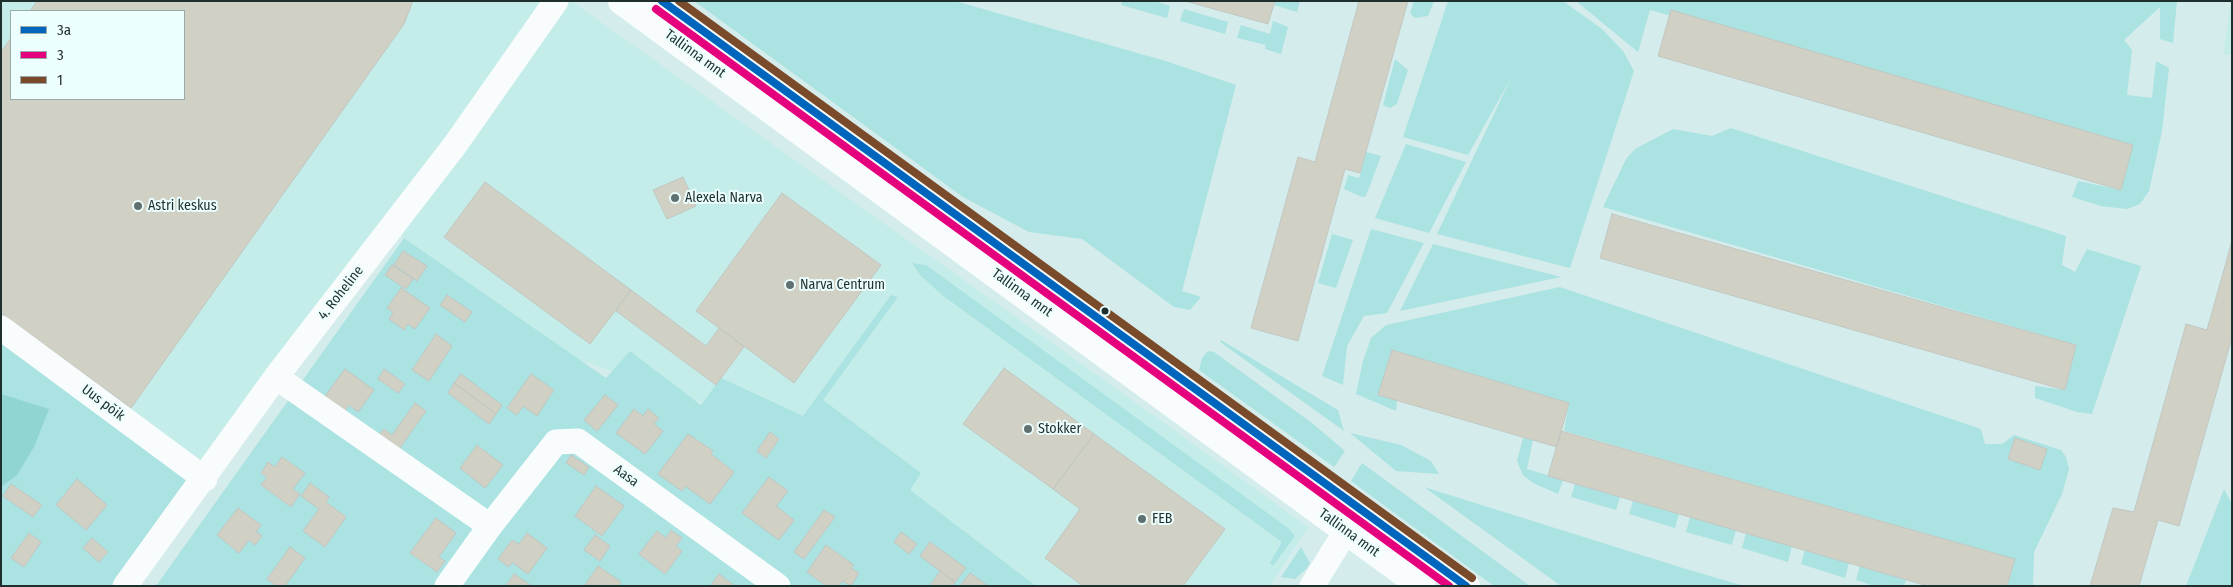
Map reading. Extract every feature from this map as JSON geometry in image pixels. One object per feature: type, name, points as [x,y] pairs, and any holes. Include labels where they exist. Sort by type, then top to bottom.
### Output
[{"type":"highway","name":"Tallinna mnt","points":[[622,1],[1422,586]]},
{"type":"highway","name":"Tallinna mnt","points":[[662,1],[1466,586]]},
{"type":"street","name":"4. Roheline","points":[[125,586],[276,377],[456,145],[556,1]]},
{"type":"street","name":"Uus põik","points":[[1,328],[204,479]]},
{"type":"street","points":[[276,377],[490,526]]},
{"type":"street","name":"Aasa","points":[[447,586],[490,526],[556,442],[578,441],[778,586]]},
{"type":"street","points":[[1312,586],[1346,531]]},
{"type":"shaded area","points":[[1,1],[571,1],[1308,527],[1270,586],[1033,586],[766,425],[574,358],[397,233],[205,479],[1,328]]},
{"type":"shaded area","points":[[694,1],[955,1],[1169,62],[1236,85],[1182,291],[1201,297],[1190,310],[1174,307],[1082,239],[1029,232],[963,197]]},
{"type":"shaded area","points":[[1122,1],[1155,1],[1170,6],[1167,18],[1121,5]]},
{"type":"shaded area","points":[[1275,1],[1300,1],[1297,12],[1274,5]]},
{"type":"shaded area","points":[[1414,1],[1434,1],[1428,16],[1415,18],[1410,13]]},
{"type":"shaded area","points":[[1448,1],[1563,1],[1602,29],[1623,51],[1634,71],[1570,268],[1437,234],[1511,78],[1468,155],[1403,137]]},
{"type":"shaded area","points":[[1576,1],[2177,1],[2173,43],[2160,39],[2160,7],[2124,40],[2132,50],[2127,95],[2152,98],[2156,61],[2169,68],[2162,131],[2149,191],[2140,204],[2127,209],[2101,206],[2072,197],[2078,181],[2121,190],[2133,145],[1650,10],[1638,52]]},
{"type":"shaded area","points":[[2232,1],[2232,55],[2223,54]]},
{"type":"shaded area","points":[[1184,9],[1228,22],[1225,34],[1180,21]]},
{"type":"shaded area","points":[[1273,21],[1288,27],[1281,54],[1265,49],[1266,45],[1237,38],[1241,25],[1270,34]]},
{"type":"shaded area","points":[[1395,59],[1408,70],[1397,104],[1390,108],[1383,105]]},
{"type":"shaded area","points":[[1731,128],[2066,236],[2062,265],[2075,272],[2087,249],[2141,266],[2092,414],[2077,412],[2035,398],[2035,386],[2065,390],[2076,345],[1603,207],[1626,159],[1635,149],[1673,129],[1712,136]]},
{"type":"shaded area","points":[[1406,144],[1466,162],[1429,233],[1375,218]]},
{"type":"shaded area","points":[[1366,152],[1381,156],[1366,196],[1362,197],[1344,189],[1348,175],[1359,178]]},
{"type":"shaded area","points":[[1371,229],[1424,243],[1387,313],[1364,316],[1347,346],[1343,385],[1322,376]]},
{"type":"shaded area","points":[[1332,234],[1353,240],[1336,288],[1318,283]]},
{"type":"shaded area","points":[[404,238],[606,378],[630,351],[701,405],[721,378],[803,416],[891,295],[898,297],[823,400],[921,473],[910,490],[1036,586],[156,586]]},
{"type":"shaded area","points":[[1433,244],[1561,277],[1400,311]]},
{"type":"shaded area","points":[[912,263],[926,265],[1288,528],[1295,536],[1273,566],[1270,563],[1282,542],[942,295],[920,275]]},
{"type":"shaded area","points":[[1560,287],[1981,429],[1985,444],[2002,444],[2014,435],[2061,450],[2066,457],[2069,469],[2062,494],[2034,552],[2033,586],[2007,586],[2015,559],[1564,431],[1569,403],[1392,350],[1378,395],[1397,400],[1396,411],[1356,394],[1363,361],[1371,338],[1386,325]]},
{"type":"shaded area","points":[[1,331],[205,479],[132,586],[1,586]]},
{"type":"shaded area","points":[[1221,340],[1338,410],[1344,431],[1220,342]]},
{"type":"shaded area","points":[[1208,351],[1214,352],[1312,423],[1345,451],[1334,467],[1199,370],[1202,358]]},
{"type":"shaded area","points":[[1,394],[49,409],[34,447],[17,475],[1,487]]},
{"type":"shaded area","points":[[1350,433],[1401,445],[1431,461],[1439,474],[1396,471]]},
{"type":"shaded area","points":[[1523,438],[1533,440],[1527,469],[1563,480],[1558,494],[1533,483],[1523,475],[1517,461]]},
{"type":"shaded area","points":[[1362,463],[1530,586],[1494,586],[1351,481]]},
{"type":"shaded area","points":[[1575,484],[1620,497],[1616,510],[1571,497]]},
{"type":"shaded area","points":[[1424,487],[1686,569],[1744,586],[1561,586]]},
{"type":"shaded area","points":[[2224,489],[2232,504],[2232,586],[2186,586]]},
{"type":"shaded area","points":[[1633,501],[1679,514],[1675,528],[1629,514]]},
{"type":"shaded area","points":[[1690,517],[1736,530],[1732,545],[1686,532]]},
{"type":"shaded area","points":[[1746,533],[1792,546],[1788,562],[1742,548]]},
{"type":"shaded area","points":[[1301,547],[1310,563],[1307,568],[1295,579],[1281,577]]},
{"type":"shaded area","points":[[1805,550],[1849,563],[1845,578],[1801,564]]},
{"type":"shaded area","points":[[1860,566],[1906,580],[1904,586],[1874,586],[1856,580]]},
{"type":"building","name":"Astri keskus","points":[[37,1],[413,1],[404,24],[131,408],[1,313],[1,52],[10,39],[10,100],[185,100],[185,10],[31,10]]},
{"type":"building","points":[[1185,1],[1275,1],[1268,24]]},
{"type":"building","points":[[1359,1],[1408,1],[1360,173],[1345,169],[1298,341],[1251,328],[1298,157],[1315,162]]},
{"type":"building","points":[[1671,10],[2133,145],[2121,190],[1658,56]]},
{"type":"building","name":"Alexela Narva","points":[[683,177],[696,206],[667,219],[653,190]]},
{"type":"building","points":[[485,182],[631,290],[590,344],[444,237]]},
{"type":"building","points":[[782,193],[881,265],[794,383],[696,311]]},
{"type":"building","points":[[1612,214],[2076,345],[2065,390],[1600,258]]},
{"type":"building","points":[[2232,241],[2232,337],[2179,526],[2158,520],[2139,586],[2090,586],[2113,508],[2134,512],[2186,324],[2207,330]]},
{"type":"building","points":[[403,251],[427,266],[417,281],[394,265]]},
{"type":"building","points":[[392,265],[413,279],[406,289],[385,275]]},
{"type":"building","points":[[401,288],[430,308],[415,329],[408,324],[404,330],[389,319],[393,312],[387,308]]},
{"type":"building","points":[[631,290],[706,346],[719,328],[744,347],[716,385],[616,311]]},
{"type":"building","points":[[447,295],[472,312],[465,322],[440,305]]},
{"type":"building","points":[[436,334],[452,346],[429,381],[412,370]]},
{"type":"building","points":[[1392,350],[1569,403],[1557,447],[1378,395]]},
{"type":"building","name":"Stokker","points":[[1004,368],[1094,434],[1053,489],[963,424]]},
{"type":"building","points":[[345,369],[374,390],[358,412],[349,405],[343,414],[323,399]]},
{"type":"building","points":[[384,369],[405,384],[398,393],[378,379]]},
{"type":"building","points":[[461,374],[502,405],[496,414],[454,383]]},
{"type":"building","points":[[531,374],[554,390],[537,416],[523,406],[517,415],[507,408]]},
{"type":"building","points":[[454,383],[496,414],[489,424],[448,393]]},
{"type":"building","points":[[605,395],[618,405],[597,431],[584,420]]},
{"type":"building","points":[[415,403],[426,411],[397,452],[377,437],[384,429],[392,435]]},
{"type":"building","points":[[634,409],[643,416],[648,409],[659,418],[654,424],[663,431],[645,454],[616,433]]},
{"type":"building","points":[[1561,431],[2015,559],[2007,586],[1928,586],[1548,476]]},
{"type":"building","points":[[770,432],[779,439],[766,458],[757,451]]},
{"type":"building","points":[[688,434],[713,451],[711,454],[734,472],[710,504],[685,486],[682,491],[658,474]]},
{"type":"building","name":"FEB","points":[[1094,434],[1225,529],[1183,586],[1083,586],[1045,558],[1080,509],[1053,489]]},
{"type":"building","points":[[2015,438],[2047,449],[2040,470],[2008,459]]},
{"type":"building","points":[[477,445],[503,465],[485,488],[460,468]]},
{"type":"building","points":[[571,455],[589,467],[584,475],[566,463]]},
{"type":"building","points":[[282,457],[305,473],[293,489],[300,494],[291,507],[261,485],[267,477],[261,473],[268,462],[275,467]]},
{"type":"building","points":[[769,477],[788,491],[776,506],[794,520],[779,540],[742,513]]},
{"type":"building","points":[[77,479],[107,505],[86,530],[56,505]]},
{"type":"building","points":[[310,483],[329,497],[326,502],[346,517],[325,547],[303,531],[319,509],[301,496]]},
{"type":"building","points":[[11,484],[42,505],[33,517],[3,496]]},
{"type":"building","points":[[596,486],[624,506],[602,536],[575,516]]},
{"type":"building","points":[[238,508],[261,525],[256,532],[262,536],[255,545],[249,540],[239,553],[217,535]]},
{"type":"building","points":[[824,510],[835,517],[804,559],[794,552]]},
{"type":"building","points":[[436,518],[456,533],[439,557],[445,561],[437,572],[410,553]]},
{"type":"building","points":[[671,530],[682,538],[676,546],[682,551],[665,574],[639,554],[657,531],[666,538]]},
{"type":"building","points":[[901,532],[917,544],[909,554],[894,542]]},
{"type":"building","points":[[29,533],[41,542],[24,567],[11,558]]},
{"type":"building","points":[[527,533],[547,548],[528,574],[512,562],[509,567],[498,559],[512,540],[519,544]]},
{"type":"building","points":[[595,535],[610,546],[600,561],[584,550]]},
{"type":"building","points":[[92,538],[108,552],[99,562],[83,548]]},
{"type":"building","points":[[930,542],[966,568],[955,582],[920,556]]},
{"type":"building","points":[[826,545],[854,565],[851,568],[859,573],[851,586],[842,581],[839,586],[826,586],[807,572]]},
{"type":"building","points":[[290,547],[305,558],[285,586],[276,586],[267,579]]},
{"type":"building","points":[[598,566],[621,582],[618,586],[585,585]]},
{"type":"building","points":[[940,571],[955,582],[953,586],[930,586]]},
{"type":"building","points":[[970,573],[988,586],[960,586]]},
{"type":"building","points":[[514,574],[532,586],[506,586]]},
{"type":"building","points":[[719,574],[735,586],[710,586]]},
{"type":"transit line","name":"3a","points":[[662,1],[1466,586]]},
{"type":"transit line","name":"1","points":[[679,1],[1472,578]]},
{"type":"transit line","name":"3","points":[[656,9],[1449,586]]},
{"type":"place","name":"Alexela Narva","points":[[675,198]]},
{"type":"place","name":"Astri keskus","points":[[138,206]]},
{"type":"place","name":"Narva Centrum","points":[[790,285]]},
{"type":"place","name":"Stokker","points":[[1028,429]]},
{"type":"place","name":"FEB","points":[[1142,519]]}]
